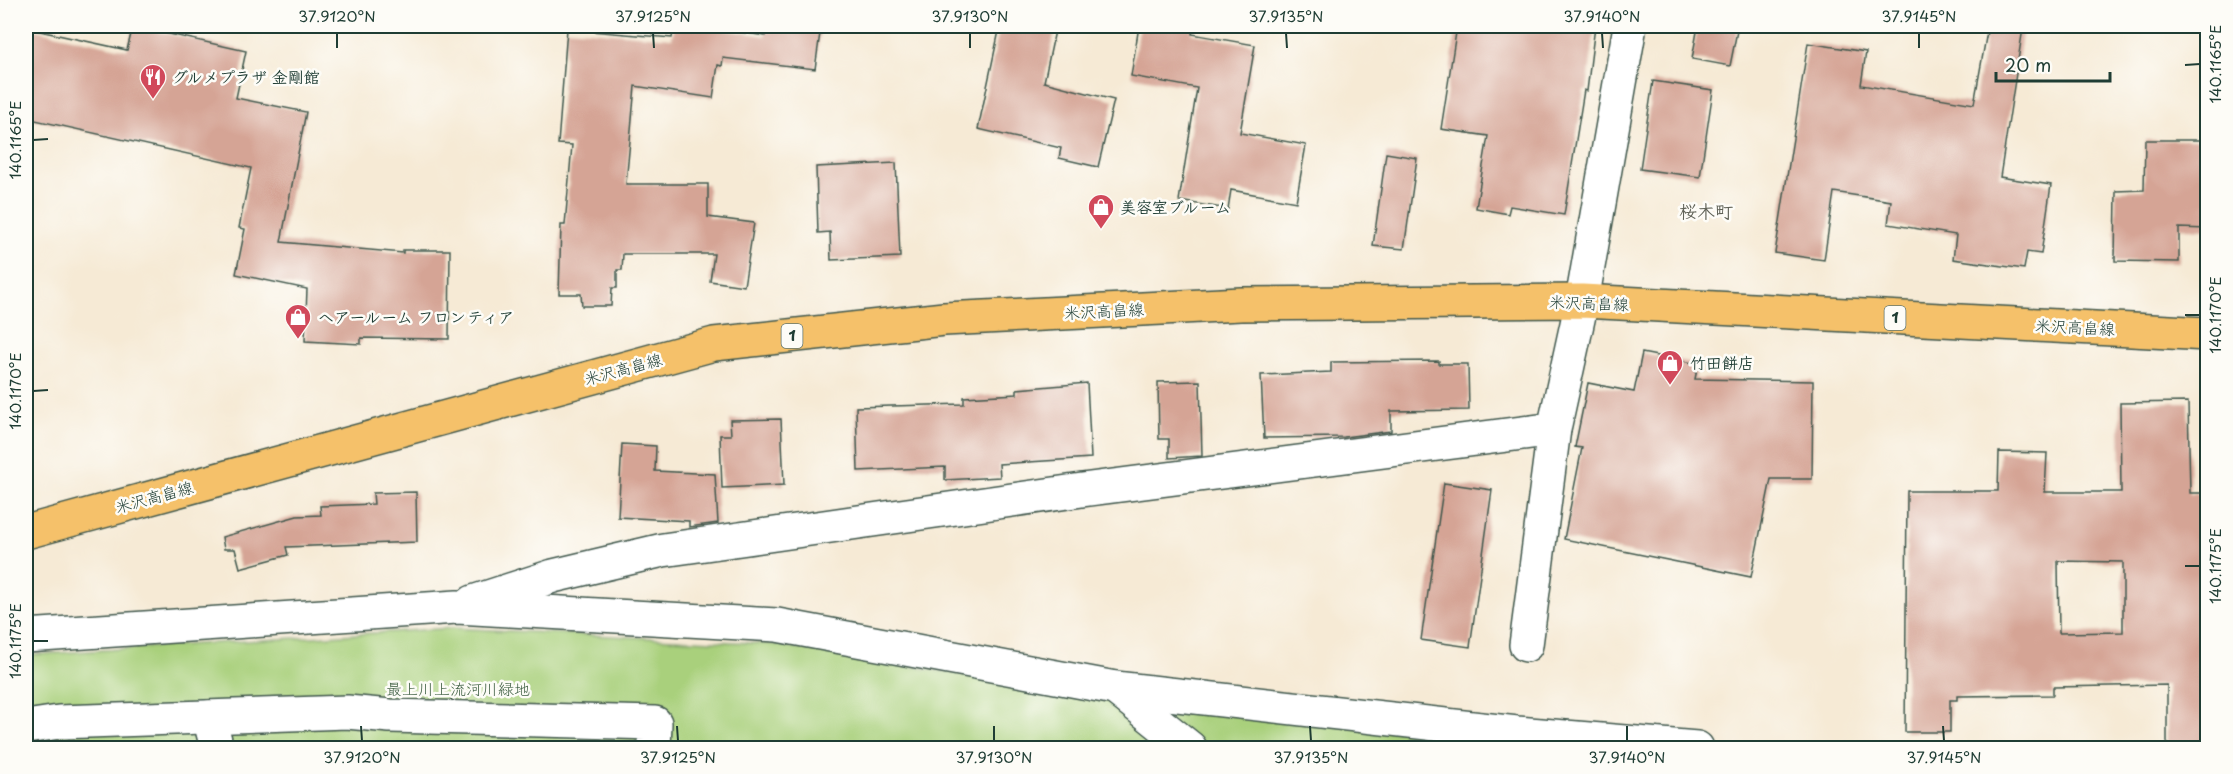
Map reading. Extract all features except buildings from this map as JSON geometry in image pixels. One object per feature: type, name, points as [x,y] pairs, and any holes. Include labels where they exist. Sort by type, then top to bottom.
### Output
[{"type":"main road","name":"米沢高畠線","points":[[26,532],[714,344],[944,319],[1241,304],[1582,301],[2208,334]]},
{"type":"street","points":[[1526,645],[1554,429],[1582,301],[1630,26]]},
{"type":"street","points":[[457,607],[553,576],[663,550],[1082,490],[1554,429]]},
{"type":"street","points":[[26,636],[457,607],[777,625],[1115,688],[1517,733],[1697,748]]},
{"type":"street","points":[[1115,688],[1190,748]]},
{"type":"street","points":[[26,727],[59,722],[347,712],[390,716],[655,723],[654,748]]},
{"type":"street","points":[[209,717],[217,748]]},
{"type":"green space","name":"最上川上流河川緑地","points":[[452,628],[773,644],[1151,705],[1565,748],[26,748],[26,655]]},
{"type":"place","name":"グルメプラザ 金剛館","points":[[153,100]]},
{"type":"place","name":"美容室ブルーム","points":[[1101,230]]},
{"type":"place","name":"ヘアールーム フロンティア","points":[[298,340]]},
{"type":"place","name":"竹田餅店","points":[[1670,386]]},
{"type":"district","name":"桜木町","points":[[1706,212]]}]
